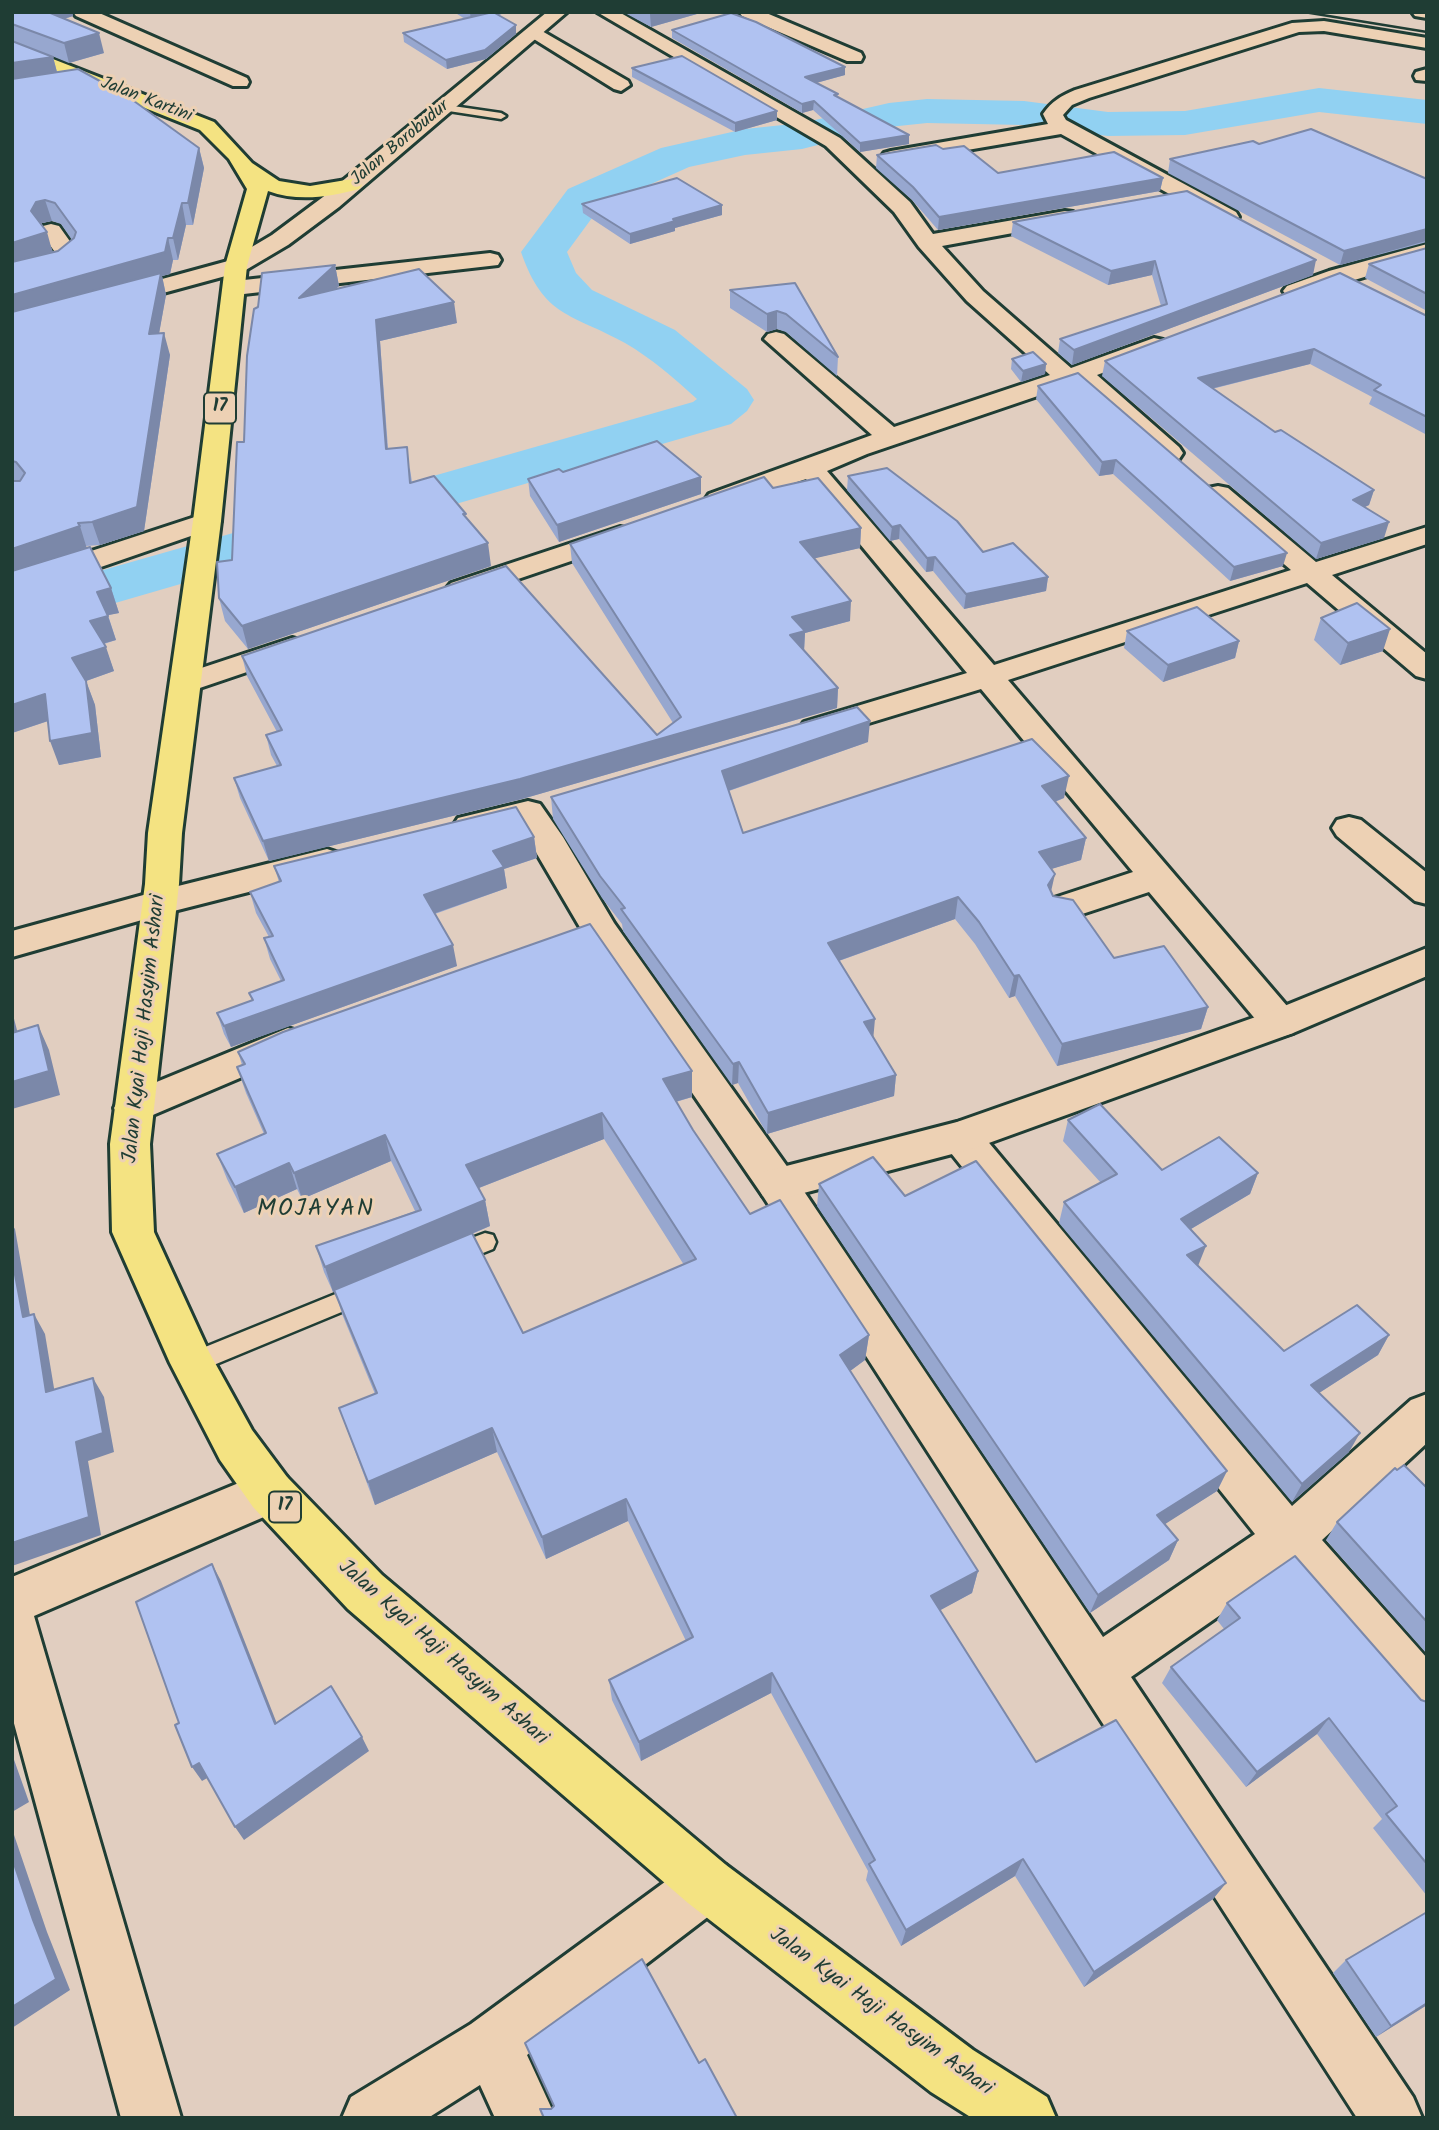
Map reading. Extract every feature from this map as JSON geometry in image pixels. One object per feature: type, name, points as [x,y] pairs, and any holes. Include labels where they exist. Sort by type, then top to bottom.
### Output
[{"type":"highway","name":"Jalan Kartini","points":[[12,48],[188,117],[207,126],[230,146],[248,168],[258,189],[235,277]]},
{"type":"highway","points":[[248,168],[262,183],[282,191],[302,192],[352,185]]},
{"type":"highway","name":"Jalan Kyai Haji Hasyim Ashari","points":[[235,277],[130,1144],[133,1232],[192,1363],[236,1445],[270,1492],[366,1592],[707,1884],[952,2071],[1026,2118]]},
{"type":"street","points":[[82,12],[240,82]]},
{"type":"street","points":[[606,12],[833,142],[902,207],[927,242],[989,310],[1190,471],[1427,670]]},
{"type":"street","points":[[748,12],[854,57]]},
{"type":"street","points":[[1421,12],[1427,13]]},
{"type":"street","name":"Jalan Borobudur","points":[[235,277],[446,108],[535,32],[552,14]]},
{"type":"street","points":[[1057,120],[1065,101],[1082,94],[1298,27],[1324,26],[1427,43]]},
{"type":"street","points":[[649,36],[674,29]]},
{"type":"street","points":[[535,32],[621,85]]},
{"type":"street","points":[[52,86],[91,80]]},
{"type":"street","points":[[857,162],[1057,120],[1245,226]]},
{"type":"street","points":[[1148,202],[1187,195]]},
{"type":"street","points":[[927,242],[1082,214]]},
{"type":"street","points":[[12,276],[56,265],[68,258],[68,254],[51,231]]},
{"type":"street","points":[[1272,300],[1337,276],[1427,251]]},
{"type":"street","points":[[12,327],[235,277],[490,260]]},
{"type":"street","points":[[693,509],[1182,334]]},
{"type":"street","points":[[776,339],[890,437]]},
{"type":"street","points":[[811,468],[1280,1023]]},
{"type":"street","points":[[432,599],[640,527]]},
{"type":"street","points":[[793,735],[1313,574],[1427,535]]},
{"type":"street","points":[[12,586],[60,572],[202,553]]},
{"type":"street","points":[[184,684],[315,639]]},
{"type":"street","points":[[435,835],[541,808],[551,845],[588,937],[777,1184],[1392,2118]]},
{"type":"street","points":[[1349,828],[1427,892]]},
{"type":"street","points":[[12,944],[158,903],[369,851]]},
{"type":"street","points":[[1063,908],[1156,877]]},
{"type":"street","points":[[777,1184],[961,1137],[1280,1023],[1427,961]]},
{"type":"street","points":[[134,1108],[277,1046],[316,1032]]},
{"type":"street","points":[[961,1137],[1289,1539],[1427,1696]]},
{"type":"street","points":[[1098,1670],[1289,1539],[1427,1414]]},
{"type":"street","points":[[12,1601],[270,1492]]},
{"type":"street","points":[[12,1623],[150,2118]]},
{"type":"street","points":[[372,2118],[492,2045],[707,1884]]},
{"type":"street","points":[[492,2045],[526,2118]]},
{"type":"lane","points":[[446,108],[501,116]]},
{"type":"lane","points":[[434,1263],[485,1242]]},
{"type":"lane","points":[[192,1363],[383,1284]]},
{"type":"building","points":[[12,12],[48,12],[99,33],[64,43],[12,24]]},
{"type":"building","points":[[493,12],[516,25],[485,50],[446,60],[403,33]]},
{"type":"building","points":[[731,13],[756,22],[845,67],[805,77],[909,135],[860,143],[814,101],[802,104],[672,30]]},
{"type":"building","points":[[12,41],[53,57],[12,63]]},
{"type":"building","points":[[682,56],[777,111],[735,123],[632,68]]},
{"type":"building","points":[[78,69],[127,96],[199,148],[188,203],[182,203],[173,238],[168,238],[165,252],[12,295],[12,262],[58,251],[74,238],[76,232],[55,203],[45,200],[36,202],[31,211],[47,232],[12,243],[12,79]]},
{"type":"building","points":[[1311,129],[1427,179],[1427,229],[1344,251],[1170,159],[1253,141],[1259,144]]},
{"type":"building","points":[[936,145],[943,149],[964,146],[998,173],[1114,152],[1163,178],[939,217],[913,187],[877,155]]},
{"type":"building","points":[[677,178],[722,205],[630,234],[582,204]]},
{"type":"building","points":[[1187,191],[1316,260],[1074,350],[1060,339],[1167,304],[1155,261],[1111,271],[1013,222]]},
{"type":"building","points":[[1427,248],[1427,294],[1369,264]]},
{"type":"building","points":[[335,265],[299,298],[419,269],[454,302],[376,320],[386,449],[407,447],[410,483],[434,476],[488,543],[242,626],[219,598],[217,562],[232,560],[237,442],[244,442],[247,356],[254,309],[258,307],[262,273]]},
{"type":"building","points":[[161,273],[149,334],[164,333],[137,507],[92,522],[78,523],[80,526],[12,549],[12,481],[20,481],[25,473],[12,461],[12,312]]},
{"type":"building","points":[[1340,273],[1427,316],[1427,417],[1374,390],[1381,385],[1314,349],[1198,378],[1275,432],[1281,430],[1374,490],[1353,500],[1389,522],[1321,543],[1105,361]]},
{"type":"building","points":[[795,283],[838,357],[786,314],[777,311],[767,314],[730,290]]},
{"type":"building","points":[[1033,352],[1046,364],[1023,371],[1012,359]]},
{"type":"building","points":[[1078,373],[1287,553],[1234,567],[1116,460],[1102,462],[1038,386]]},
{"type":"building","points":[[657,441],[701,477],[557,525],[528,479],[559,469],[563,472]]},
{"type":"building","points":[[887,468],[957,521],[983,552],[1013,543],[1048,577],[966,594],[935,557],[927,558],[900,525],[892,527],[848,476]]},
{"type":"building","points":[[764,477],[773,488],[818,478],[861,528],[800,542],[851,601],[792,617],[805,631],[790,635],[838,688],[520,779],[263,841],[234,778],[281,765],[266,735],[282,730],[242,656],[506,566],[657,735],[681,717],[570,544]]},
{"type":"building","points":[[90,547],[111,588],[97,592],[108,616],[90,621],[106,647],[72,658],[86,681],[92,733],[50,741],[45,694],[12,705],[12,571]]},
{"type":"building","points":[[1357,603],[1390,629],[1348,643],[1321,618]]},
{"type":"building","points":[[1197,607],[1239,641],[1168,665],[1127,631]]},
{"type":"building","points":[[857,707],[870,721],[722,771],[743,833],[1032,739],[1069,776],[1042,786],[1086,838],[1039,852],[1055,874],[1048,885],[1053,896],[1073,900],[1114,958],[1164,946],[1208,1007],[1062,1044],[1019,975],[1014,976],[979,922],[958,897],[828,943],[875,1019],[864,1022],[896,1075],[768,1113],[739,1062],[733,1064],[621,909],[625,908],[600,876],[551,797]]},
{"type":"building","points":[[516,807],[534,837],[493,851],[504,867],[424,895],[453,945],[224,1026],[217,1013],[253,1000],[249,993],[284,980],[264,938],[273,936],[250,892],[281,881],[274,866]]},
{"type":"building","points":[[590,924],[692,1071],[663,1079],[693,1130],[750,1214],[780,1200],[869,1335],[840,1355],[978,1571],[931,1596],[1036,1762],[1116,1720],[1226,1883],[1094,1972],[1023,1859],[906,1930],[869,1864],[875,1860],[772,1673],[639,1742],[609,1680],[693,1637],[626,1499],[542,1537],[492,1428],[368,1482],[339,1408],[377,1393],[334,1290],[472,1233],[523,1333],[696,1259],[602,1113],[466,1165],[485,1200],[325,1267],[316,1246],[421,1210],[385,1135],[294,1173],[289,1163],[235,1187],[217,1154],[266,1133],[237,1067],[245,1064],[238,1052],[283,1032]]},
{"type":"building","points":[[38,1025],[49,1071],[12,1082],[12,1033]]},
{"type":"building","points":[[1100,1104],[1162,1170],[1219,1137],[1258,1173],[1181,1219],[1206,1246],[1187,1255],[1284,1351],[1357,1305],[1389,1335],[1311,1385],[1360,1433],[1302,1484],[1064,1202],[1117,1174],[1068,1120]]},
{"type":"building","points":[[873,1157],[905,1196],[976,1161],[1227,1471],[1157,1515],[1178,1540],[1098,1595],[819,1184]]},
{"type":"building","points":[[12,1259],[23,1317],[34,1314],[46,1392],[93,1378],[103,1433],[76,1442],[89,1517],[12,1543]]},
{"type":"building","points":[[1404,1465],[1427,1488],[1427,1622],[1337,1522],[1395,1468],[1397,1470]]},
{"type":"building","points":[[1295,1556],[1421,1700],[1427,1702],[1427,1864],[1386,1814],[1397,1806],[1329,1718],[1257,1772],[1171,1667],[1240,1618],[1227,1603]]},
{"type":"building","points":[[212,1564],[275,1724],[331,1686],[362,1737],[235,1827],[199,1763],[192,1767],[175,1725],[179,1723],[136,1602]]},
{"type":"building","points":[[12,1858],[56,1979],[12,2007]]},
{"type":"building","points":[[1427,1912],[1427,2003],[1391,2026],[1346,1960]]},
{"type":"building","points":[[642,1959],[699,2063],[705,2059],[737,2118],[544,2118],[540,2109],[551,2109],[554,2106],[525,2043]]},
{"type":"waterway","points":[[12,615],[712,413],[728,400],[676,354],[657,341],[575,301],[562,289],[544,252],[584,198],[676,157],[745,142],[802,136],[889,115],[927,111],[1024,113],[1108,124],[1185,123],[1319,100],[1427,112]]},
{"type":"railway","points":[[1304,12],[1427,32]]},
{"type":"district","name":"MOJAYAN","points":[[316,1211]]}]
